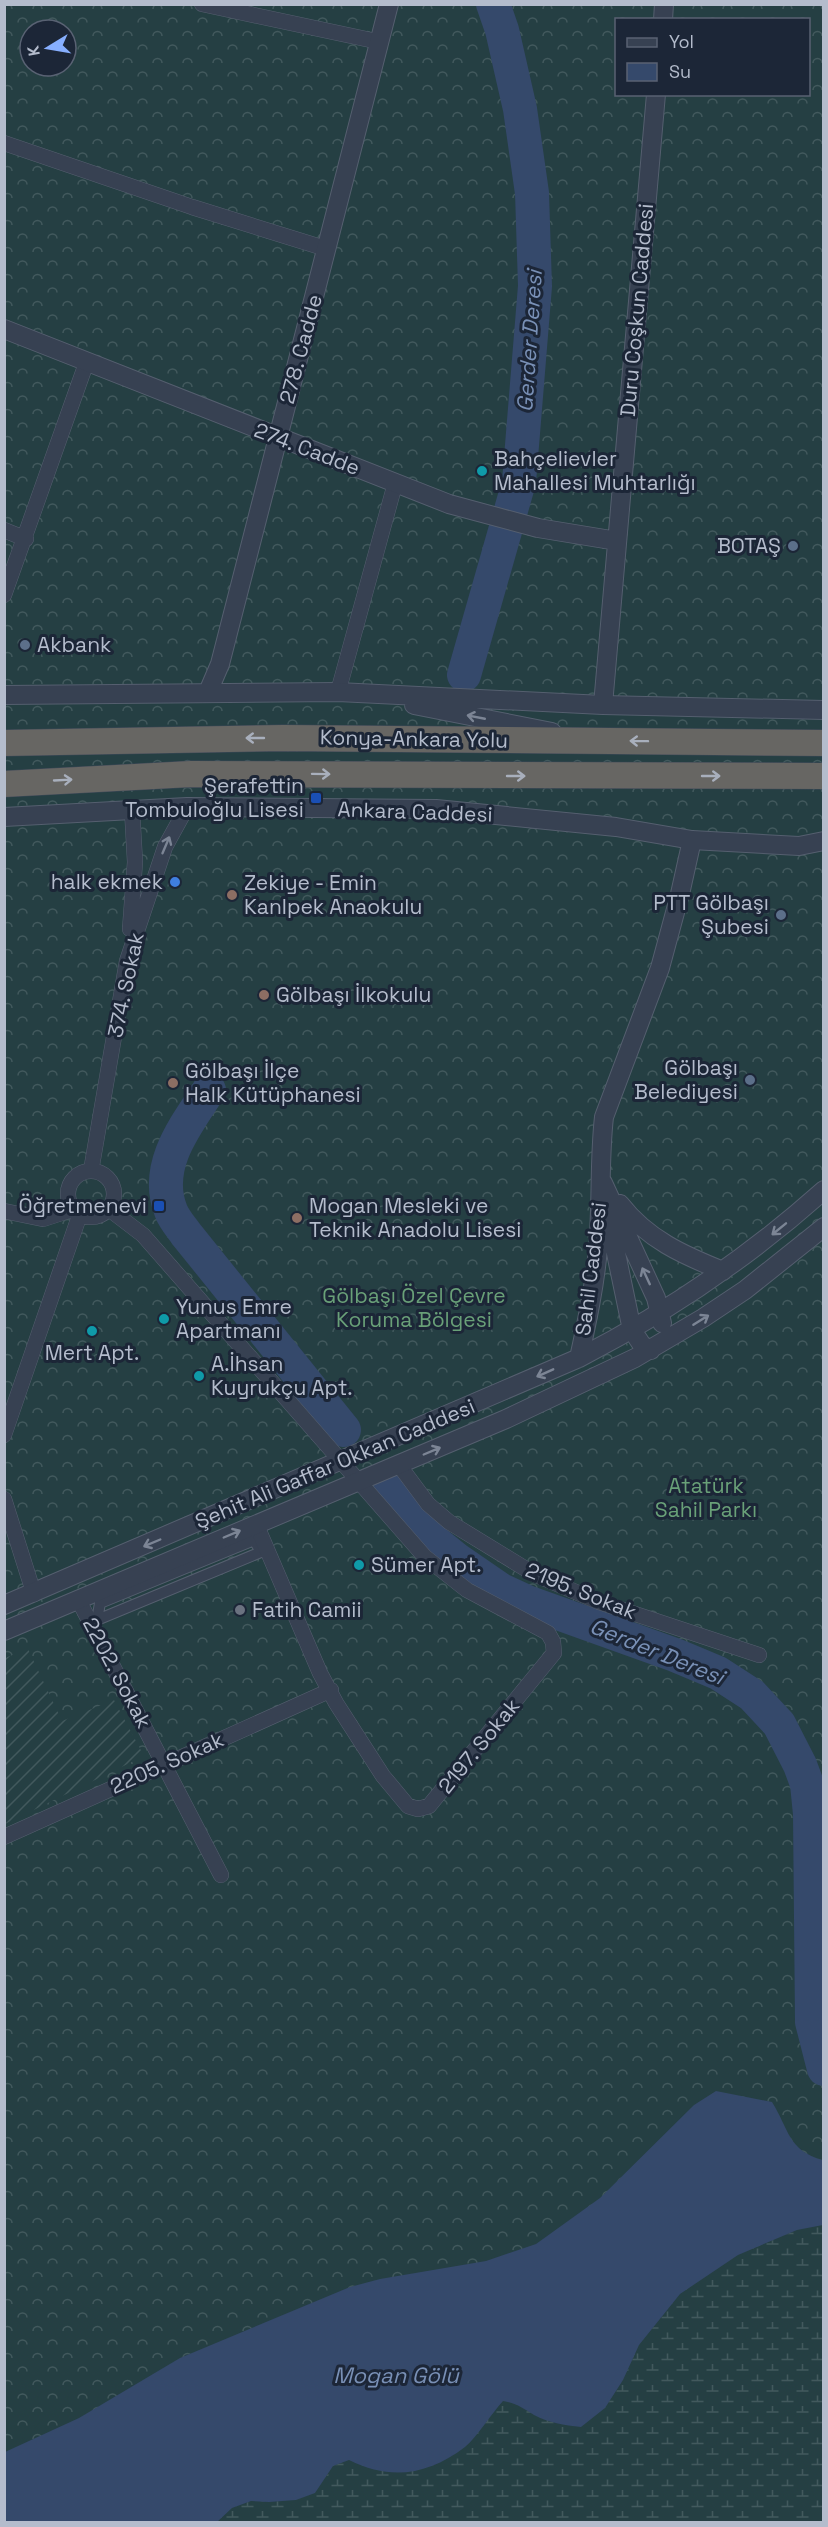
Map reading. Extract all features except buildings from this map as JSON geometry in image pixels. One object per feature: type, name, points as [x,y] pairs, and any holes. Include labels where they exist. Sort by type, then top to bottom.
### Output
[{"type":"highway","name":"Konya-Ankara Yolu","points":[[4,743],[283,738],[824,743]]},
{"type":"highway","points":[[4,784],[191,774],[824,776]]},
{"type":"street","points":[[202,4],[380,42]]},
{"type":"street","name":"278. Cadde","points":[[208,692],[220,664],[388,4]]},
{"type":"street","name":"Duru Coşkun Caddesi","points":[[603,705],[656,96]]},
{"type":"street","points":[[4,143],[192,207],[327,249]]},
{"type":"street","name":"274. Cadde","points":[[4,330],[449,504],[538,528],[617,540]]},
{"type":"street","points":[[4,595],[26,539],[87,361]]},
{"type":"street","points":[[347,693],[395,483]]},
{"type":"street","points":[[4,530],[26,539]]},
{"type":"street","points":[[4,695],[208,692],[347,693],[603,705],[824,710]]},
{"type":"street","points":[[347,693],[595,741]]},
{"type":"street","name":"Ankara Caddesi","points":[[4,817],[187,807],[436,809],[616,827],[692,840],[799,846],[824,841]]},
{"type":"street","name":"374. Sokak","points":[[91,1171],[128,961],[165,847],[187,807]]},
{"type":"street","points":[[128,961],[135,885],[132,809]]},
{"type":"street","name":"Sahil Caddesi","points":[[579,1358],[589,1313],[598,1250],[604,1118],[660,968],[692,840]]},
{"type":"street","points":[[4,1211],[43,1219],[77,1212],[93,1217],[109,1209],[114,1197],[111,1182],[99,1172],[84,1172],[71,1181],[68,1196],[77,1212],[4,1435]]},
{"type":"street","points":[[601,1179],[656,1298],[660,1314],[662,1325],[658,1338],[643,1354],[637,1339],[627,1333],[601,1179]]},
{"type":"street","name":"Sahil Caddesi","points":[[601,1179],[645,1232],[686,1256],[723,1271]]},
{"type":"street","points":[[723,1271],[751,1252],[824,1190]]},
{"type":"street","points":[[109,1209],[143,1235],[359,1481]]},
{"type":"street","name":"Şehit Ali Gaffar Okkan Caddesi","points":[[4,1631],[526,1410],[643,1354],[745,1290],[824,1227]]},
{"type":"street","name":"Şehit Ali Gaffar Okkan Caddesi","points":[[4,1605],[579,1358],[660,1314],[723,1271]]},
{"type":"street","name":"2195. Sokak","points":[[399,1465],[428,1504],[449,1522],[526,1570],[599,1602],[759,1655]]},
{"type":"street","name":"2197. Sokak","points":[[256,1524],[320,1673],[336,1703],[383,1776],[408,1806],[418,1809],[429,1806],[438,1798],[554,1653],[553,1642],[548,1633],[467,1590],[442,1572],[425,1557],[359,1481]]},
{"type":"street","points":[[4,1498],[34,1594]]},
{"type":"street","points":[[254,1540],[261,1552],[218,1570],[97,1620],[100,1603],[254,1540]]},
{"type":"street","name":"2202. Sokak","points":[[78,1599],[221,1875]]},
{"type":"street","name":"2205. Sokak","points":[[4,1838],[331,1690]]},
{"type":"green space","name":"Gölbaşı Özel Çevre Koruma Bölgesi","points":[[5,5],[823,5],[823,2522],[5,2522]]},
{"type":"green space","points":[[28,1649],[62,1721],[114,1700],[144,1756],[5,1824],[5,1658]]},
{"type":"green space","points":[[823,2225],[823,2522],[217,2522],[232,2508],[251,2501],[296,2500],[315,2493],[333,2466],[349,2460],[362,2466],[486,2420],[503,2400],[516,2403],[535,2415],[605,2408],[623,2380],[639,2345],[680,2294],[738,2255],[797,2230]]},
{"type":"water","name":"Mogan Gölü","points":[[716,2091],[772,2102],[796,2145],[811,2156],[823,2160],[823,2225],[797,2230],[738,2255],[680,2294],[639,2345],[623,2380],[605,2408],[581,2427],[545,2420],[516,2404],[503,2401],[465,2447],[437,2464],[409,2472],[394,2472],[365,2467],[349,2460],[333,2466],[315,2493],[296,2500],[251,2501],[232,2508],[217,2522],[5,2522],[5,2452],[79,2418],[180,2358],[350,2287],[380,2279],[486,2261],[536,2244],[600,2198],[694,2105]]},
{"type":"waterway","name":"Gerder Deresi","points":[[464,675],[519,482],[535,286],[532,193],[520,109],[502,30],[493,4]]},
{"type":"waterway","name":"Gerder Deresi","points":[[209,1090],[182,1132],[169,1162],[166,1178],[171,1211],[186,1234],[344,1430]]},
{"type":"waterway","name":"Gerder Deresi","points":[[390,1490],[430,1538],[501,1590],[527,1602],[675,1655],[718,1673],[752,1695],[779,1724],[807,1784],[810,1814],[812,2022],[824,2069]]},
{"type":"place","name":"Bahçelievler Mahallesi Muhtarlığı","points":[[482,471]]},
{"type":"place","name":"BOTAŞ","points":[[793,546]]},
{"type":"place","name":"Akbank","points":[[25,645]]},
{"type":"place","name":"Şerafettin Tombuloğlu Lisesi","points":[[316,798]]},
{"type":"place","name":"halk ekmek","points":[[175,882]]},
{"type":"place","name":"Zekiye - Emin KanIpek Anaokulu","points":[[232,895]]},
{"type":"place","name":"PTT Gölbaşı Şubesi","points":[[781,915]]},
{"type":"place","name":"Gölbaşı İlkokulu","points":[[264,995]]},
{"type":"place","name":"Gölbaşı Belediyesi","points":[[750,1080]]},
{"type":"place","name":"Gölbaşı İlçe Halk Kütüphanesi","points":[[173,1083]]},
{"type":"place","name":"Öğretmenevi","points":[[159,1206]]},
{"type":"place","name":"Mogan Mesleki ve Teknik Anadolu Lisesi","points":[[297,1218]]},
{"type":"place","name":"Yunus Emre Apartmanı","points":[[164,1319]]},
{"type":"place","name":"Mert Apt.","points":[[92,1331]]},
{"type":"place","name":"A.İhsan Kuyrukçu Apt.","points":[[199,1376]]},
{"type":"place","name":"Sümer Apt.","points":[[359,1565]]},
{"type":"place","name":"Fatih Camii","points":[[240,1610]]},
{"type":"park label","name":"Atatürk Sahil Parkı","points":[[706,1498]]}]
